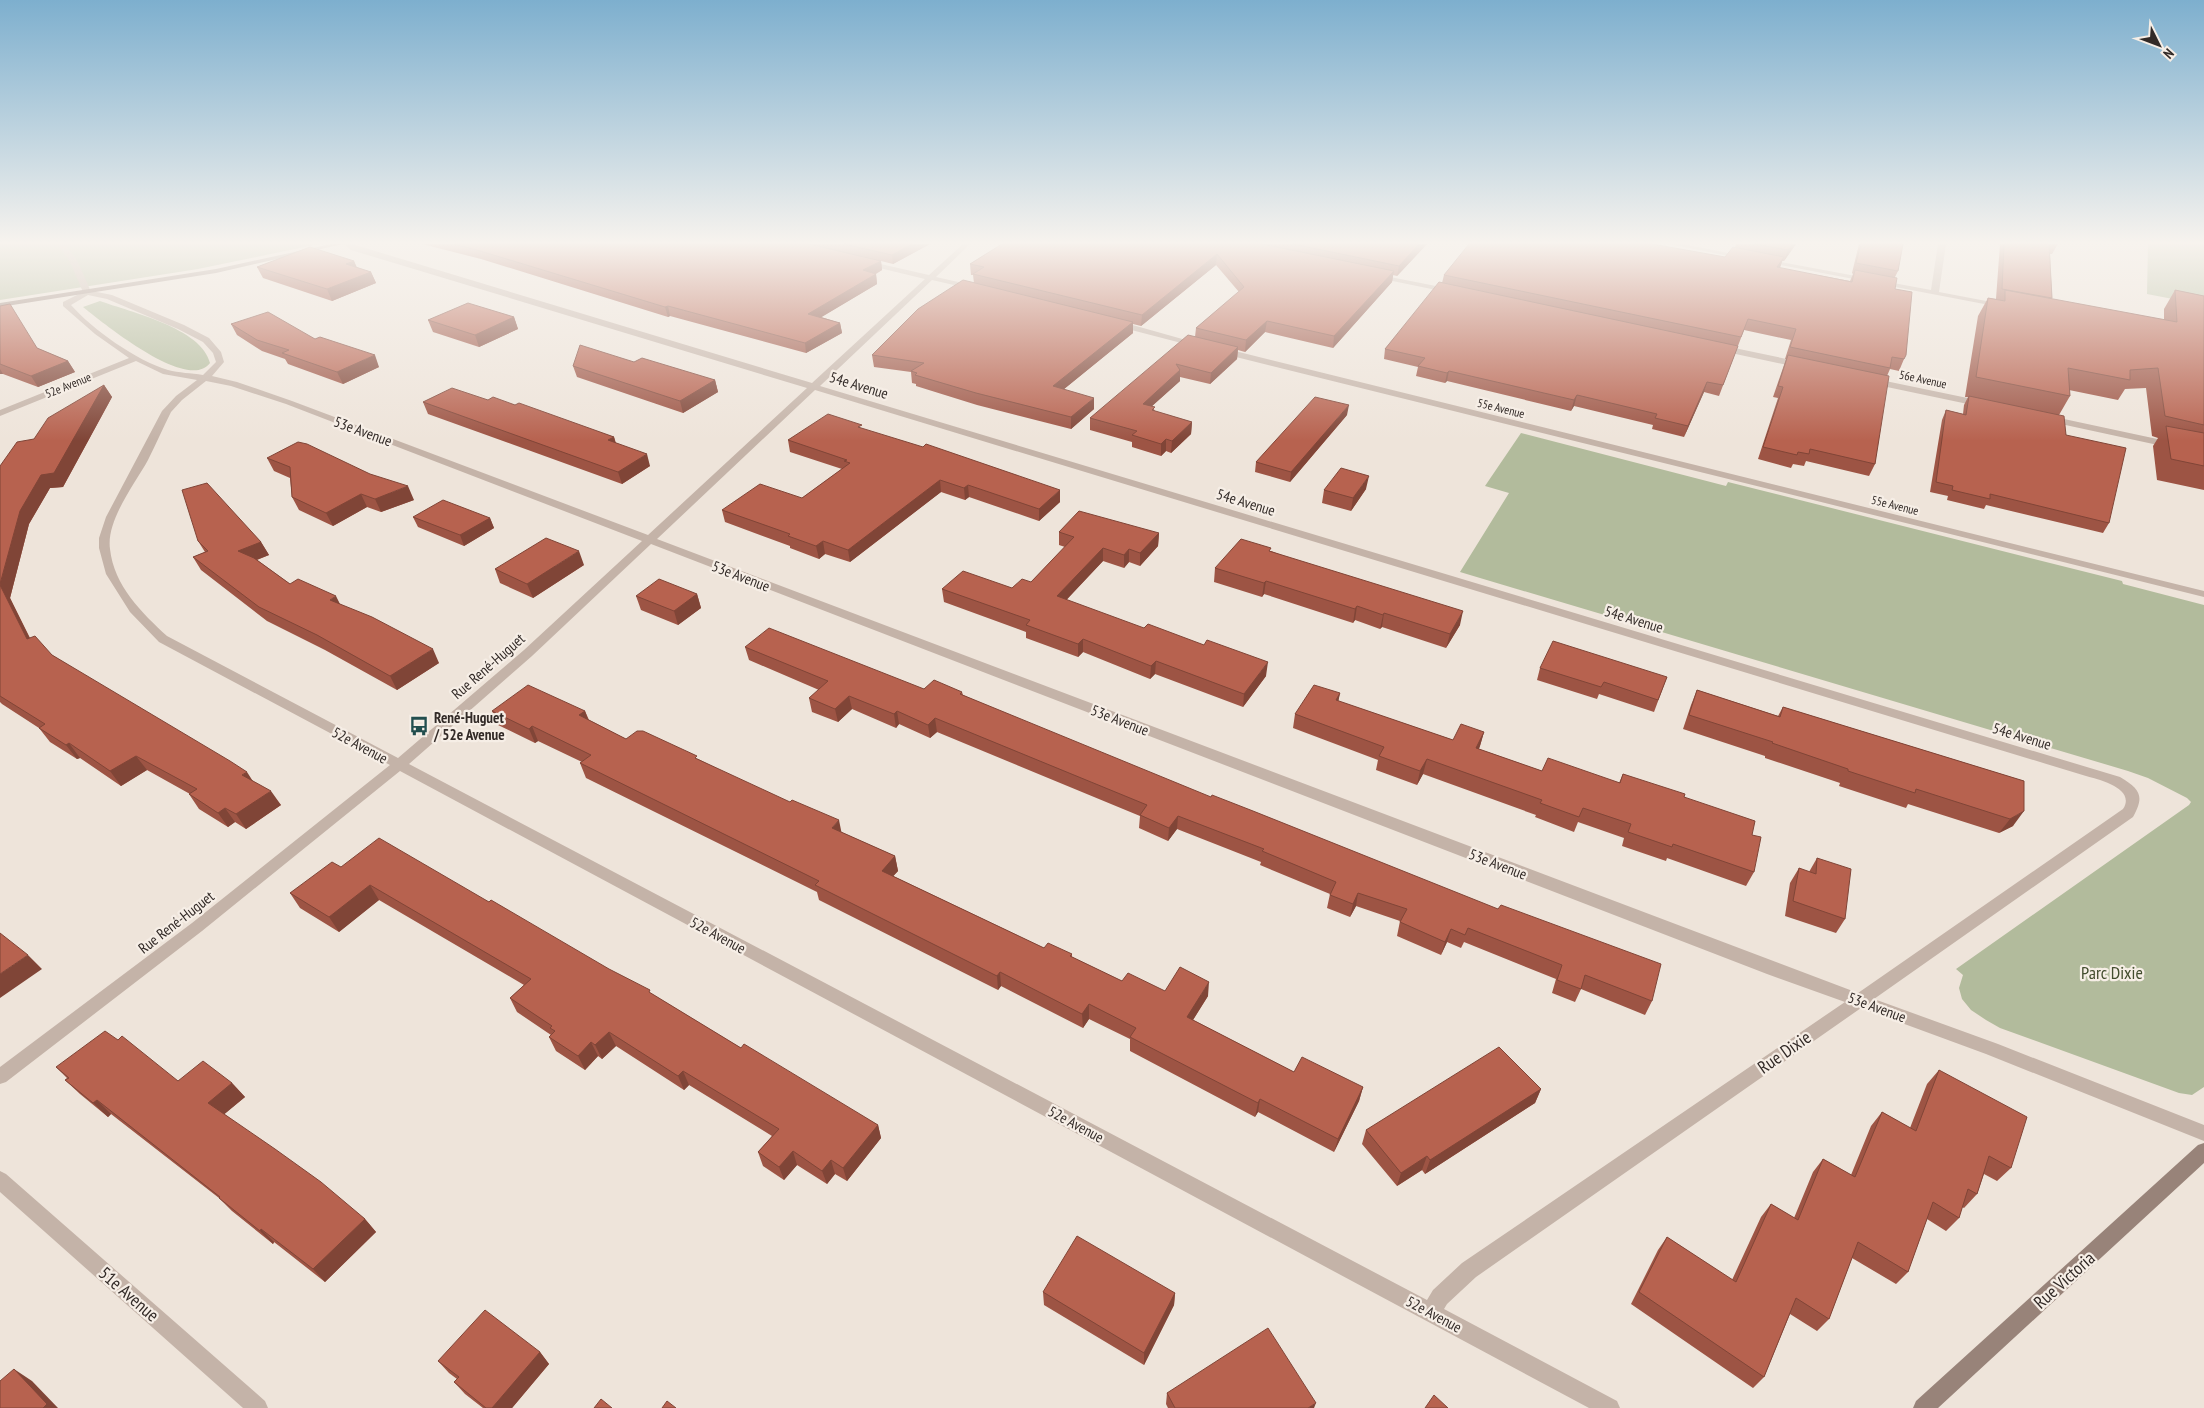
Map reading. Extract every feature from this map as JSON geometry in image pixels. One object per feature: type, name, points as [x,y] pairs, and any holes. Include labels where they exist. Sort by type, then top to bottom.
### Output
[{"type":"street","points":[[71,310],[136,358],[164,372],[202,378],[214,370],[220,362],[217,352],[206,340],[181,327],[138,310]]},
{"type":"street","name":"54e Avenue","points":[[559,310],[2068,766],[2115,782],[2134,795]]},
{"type":"street","name":"Rue René-Huguet","points":[[0,1077],[197,927],[399,765],[528,654],[812,386],[897,310]]},
{"type":"street","name":"55e Avenue","points":[[1105,321],[2204,594]]},
{"type":"street","points":[[1708,346],[1814,368]]},
{"type":"street","name":"52e Avenue","points":[[0,413],[136,358]]},
{"type":"street","name":"52e Avenue","points":[[202,378],[175,399],[167,411],[110,522],[104,546],[108,569],[120,591],[141,619],[162,639],[1610,1408]]},
{"type":"street","name":"53e Avenue","points":[[202,378],[233,383],[649,540],[1763,965],[1992,1049],[2204,1134]]},
{"type":"street","name":"56e Avenue","points":[[1863,379],[1989,406]]},
{"type":"street","points":[[2038,416],[2204,452]]},
{"type":"street","name":"Rue Dixie","points":[[1430,1312],[1440,1297],[1469,1270],[2128,813],[2136,800],[2134,795]]},
{"type":"street","name":"Rue Victoria","points":[[1923,1408],[2204,1152]]},
{"type":"street","name":"51e Avenue","points":[[0,1180],[258,1408]]},
{"type":"green space","points":[[87,310],[127,310],[163,323],[194,340],[204,351],[210,363],[199,370],[184,369],[145,352]]},
{"type":"green space","name":"Parc Dixie","points":[[1521,433],[1726,486],[1728,482],[2122,581],[2123,584],[2204,605],[2204,1087],[2192,1095],[2179,1093],[2000,1028],[1971,1010],[1962,999],[1959,988],[1963,975],[1956,969],[2189,805],[2191,802],[2187,798],[2148,778],[2128,771],[1460,572],[1509,493],[1485,486]]},
{"type":"building","points":[[0,310],[14,310],[37,348],[68,361],[31,376],[0,364]]},
{"type":"building","points":[[452,310],[490,310],[514,317],[475,335],[428,320]]},
{"type":"building","points":[[682,310],[815,310],[808,314],[840,323],[805,343]]},
{"type":"building","points":[[917,310],[1083,310],[1133,322],[1053,386],[1094,398],[1071,417],[976,393],[915,375],[917,373],[911,371],[924,363],[872,355]]},
{"type":"building","points":[[1120,310],[1149,310],[1142,315]]},
{"type":"building","points":[[1217,310],[1358,310],[1334,336],[1267,321],[1246,340],[1196,328]]},
{"type":"building","points":[[1417,310],[1568,310],[1738,346],[1723,385],[1707,382],[1688,426],[1655,418],[1657,414],[1577,395],[1574,400],[1449,371],[1447,373],[1418,366],[1425,358],[1385,349]]},
{"type":"building","points":[[1610,310],[1910,310],[1906,355],[1904,359],[1892,357],[1890,368],[1790,347],[1796,329],[1748,319],[1741,337]]},
{"type":"building","points":[[1986,310],[2111,310],[2177,322],[2176,310],[2204,310],[2204,425],[2165,416],[2158,368],[2130,370],[2130,380],[2068,368],[2070,396],[1976,377]]},
{"type":"building","points":[[268,312],[315,339],[320,337],[375,355],[337,372],[282,353],[289,350],[257,340],[231,324]]},
{"type":"building","points":[[1188,335],[1238,347],[1211,373],[1176,364],[1180,370],[1143,404],[1155,407],[1152,410],[1192,422],[1172,441],[1166,439],[1161,444],[1132,435],[1137,431],[1090,418]]},
{"type":"building","points":[[580,345],[634,362],[642,358],[715,380],[680,401],[573,366]]},
{"type":"building","points":[[1788,355],[1889,376],[1875,464],[1810,449],[1809,454],[1798,452],[1797,455],[1763,447],[1783,387],[1778,386]]},
{"type":"building","points":[[104,385],[54,473],[41,475],[20,511],[0,584],[0,466],[17,442],[34,439],[48,418]]},
{"type":"building","points":[[452,388],[488,400],[493,397],[515,405],[519,403],[614,437],[608,440],[647,454],[618,472],[423,402]]},
{"type":"building","points":[[1969,396],[2064,416],[2066,435],[2126,448],[2109,523],[1990,494],[1990,499],[1952,490],[1953,486],[1936,482],[1946,410],[1966,415]]},
{"type":"building","points":[[1315,397],[1349,405],[1291,472],[1256,462]]},
{"type":"building","points":[[828,414],[862,425],[858,427],[923,447],[926,444],[1060,490],[1039,509],[968,485],[964,488],[940,480],[848,550],[823,541],[816,546],[788,536],[790,534],[722,510],[760,484],[802,498],[850,463],[844,461],[847,460],[788,440]]},
{"type":"building","points":[[2166,426],[2204,433],[2204,466],[2171,459]]},
{"type":"building","points":[[298,442],[307,444],[370,474],[408,486],[375,499],[361,494],[326,513],[292,497],[290,467],[267,458]]},
{"type":"building","points":[[1341,468],[1369,476],[1353,498],[1324,490]]},
{"type":"building","points":[[207,483],[261,542],[238,551],[254,558],[290,584],[298,579],[336,596],[330,600],[372,617],[433,649],[390,676],[317,635],[259,607],[193,557],[208,551],[198,541],[182,490]]},
{"type":"building","points":[[443,500],[490,518],[460,535],[413,517]]},
{"type":"building","points":[[1079,511],[1159,533],[1140,553],[1129,549],[1124,555],[1103,548],[1057,596],[1144,628],[1148,624],[1204,645],[1207,640],[1268,662],[1244,694],[1156,661],[1151,666],[1083,639],[1078,644],[1026,625],[1030,620],[942,589],[963,571],[1012,588],[1022,579],[1031,582],[1074,537],[1059,532]]},
{"type":"building","points":[[546,538],[579,551],[527,584],[495,569]]},
{"type":"building","points":[[1241,539],[1271,548],[1269,551],[1463,611],[1450,634],[1384,613],[1383,615],[1357,606],[1355,609],[1266,581],[1264,583],[1215,568]]},
{"type":"building","points":[[659,579],[697,594],[674,611],[636,596]]},
{"type":"building","points":[[0,585],[27,639],[35,636],[52,655],[230,761],[247,772],[242,775],[271,791],[236,814],[225,808],[218,813],[189,794],[197,789],[136,756],[110,771],[69,743],[66,745],[39,728],[45,724],[0,696]]},
{"type":"building","points":[[769,628],[924,689],[934,680],[962,692],[960,694],[1211,797],[1212,795],[1253,811],[1498,909],[1501,905],[1661,964],[1652,1001],[1585,975],[1581,989],[1557,980],[1562,965],[1468,928],[1465,935],[1451,929],[1445,942],[1400,922],[1407,909],[1358,893],[1353,904],[1330,895],[1336,882],[1262,851],[1264,849],[1178,816],[1169,828],[1140,815],[1147,805],[935,718],[928,725],[897,711],[894,714],[849,696],[835,709],[809,698],[828,681],[745,647]]},
{"type":"building","points":[[1553,641],[1667,677],[1658,700],[1604,682],[1601,687],[1540,668]]},
{"type":"building","points":[[528,685],[585,711],[579,715],[626,739],[637,731],[643,731],[697,756],[695,758],[790,802],[792,800],[839,820],[832,828],[895,856],[882,871],[1044,948],[1048,943],[1072,954],[1070,956],[1122,981],[1128,973],[1165,991],[1180,967],[1209,982],[1187,1017],[1294,1072],[1302,1057],[1363,1087],[1338,1139],[1260,1099],[1258,1103],[1130,1037],[1136,1028],[1089,1004],[1082,1014],[1000,972],[997,976],[815,885],[819,881],[580,763],[591,755],[532,726],[529,729],[492,711]]},
{"type":"building","points":[[1314,685],[1340,693],[1336,700],[1453,740],[1461,724],[1484,732],[1476,748],[1542,771],[1548,758],[1620,783],[1623,774],[1685,794],[1684,797],[1755,821],[1752,835],[1761,837],[1754,872],[1673,844],[1672,847],[1628,832],[1631,824],[1583,808],[1579,817],[1540,803],[1542,800],[1427,759],[1420,771],[1379,756],[1384,747],[1295,714]]},
{"type":"building","points":[[1697,690],[1780,717],[1783,707],[2024,781],[2024,811],[2010,819],[1916,789],[1915,793],[1848,771],[1848,769],[1773,742],[1689,715]]},
{"type":"building","points":[[379,838],[489,902],[491,900],[609,969],[650,990],[649,992],[741,1048],[744,1044],[878,1125],[843,1168],[831,1160],[822,1171],[793,1151],[779,1167],[758,1152],[779,1129],[683,1071],[678,1076],[609,1032],[595,1045],[591,1042],[578,1056],[549,1037],[555,1031],[550,1028],[552,1026],[510,998],[531,979],[370,885],[329,917],[290,893],[332,862],[341,867]]},
{"type":"building","points":[[1817,858],[1851,869],[1845,919],[1793,901],[1799,868],[1816,874]]},
{"type":"building","points":[[0,933],[28,955],[0,974]]},
{"type":"building","points":[[105,1031],[118,1040],[122,1036],[178,1081],[203,1061],[232,1083],[208,1103],[321,1182],[365,1219],[313,1269],[261,1229],[260,1231],[97,1100],[93,1103],[65,1080],[69,1078],[56,1067]]},
{"type":"building","points":[[1499,1047],[1541,1089],[1430,1160],[1427,1156],[1401,1173],[1366,1130]]},
{"type":"building","points":[[1939,1070],[2027,1117],[2011,1168],[1989,1156],[1977,1194],[1968,1189],[1959,1218],[1933,1202],[1908,1272],[1858,1242],[1829,1319],[1796,1298],[1764,1377],[1639,1292],[1667,1237],[1736,1282],[1771,1204],[1798,1220],[1823,1159],[1855,1177],[1882,1112],[1916,1131]]},
{"type":"building","points":[[1077,1236],[1175,1293],[1144,1353],[1043,1292]]},
{"type":"building","points":[[485,1310],[540,1352],[492,1408],[486,1408],[454,1382],[459,1377],[438,1361]]},
{"type":"building","points":[[1268,1328],[1316,1403],[1308,1408],[1175,1408],[1167,1393]]},
{"type":"building","points":[[14,1369],[47,1404],[43,1408],[0,1408],[0,1381]]},
{"type":"building","points":[[1434,1395],[1448,1408],[1425,1408]]},
{"type":"building","points":[[601,1399],[612,1408],[594,1408]]},
{"type":"building","points":[[667,1401],[676,1408],[662,1408]]},
{"type":"place","name":"René-Huguet / 52e Avenue","points":[[419,726]]}]
